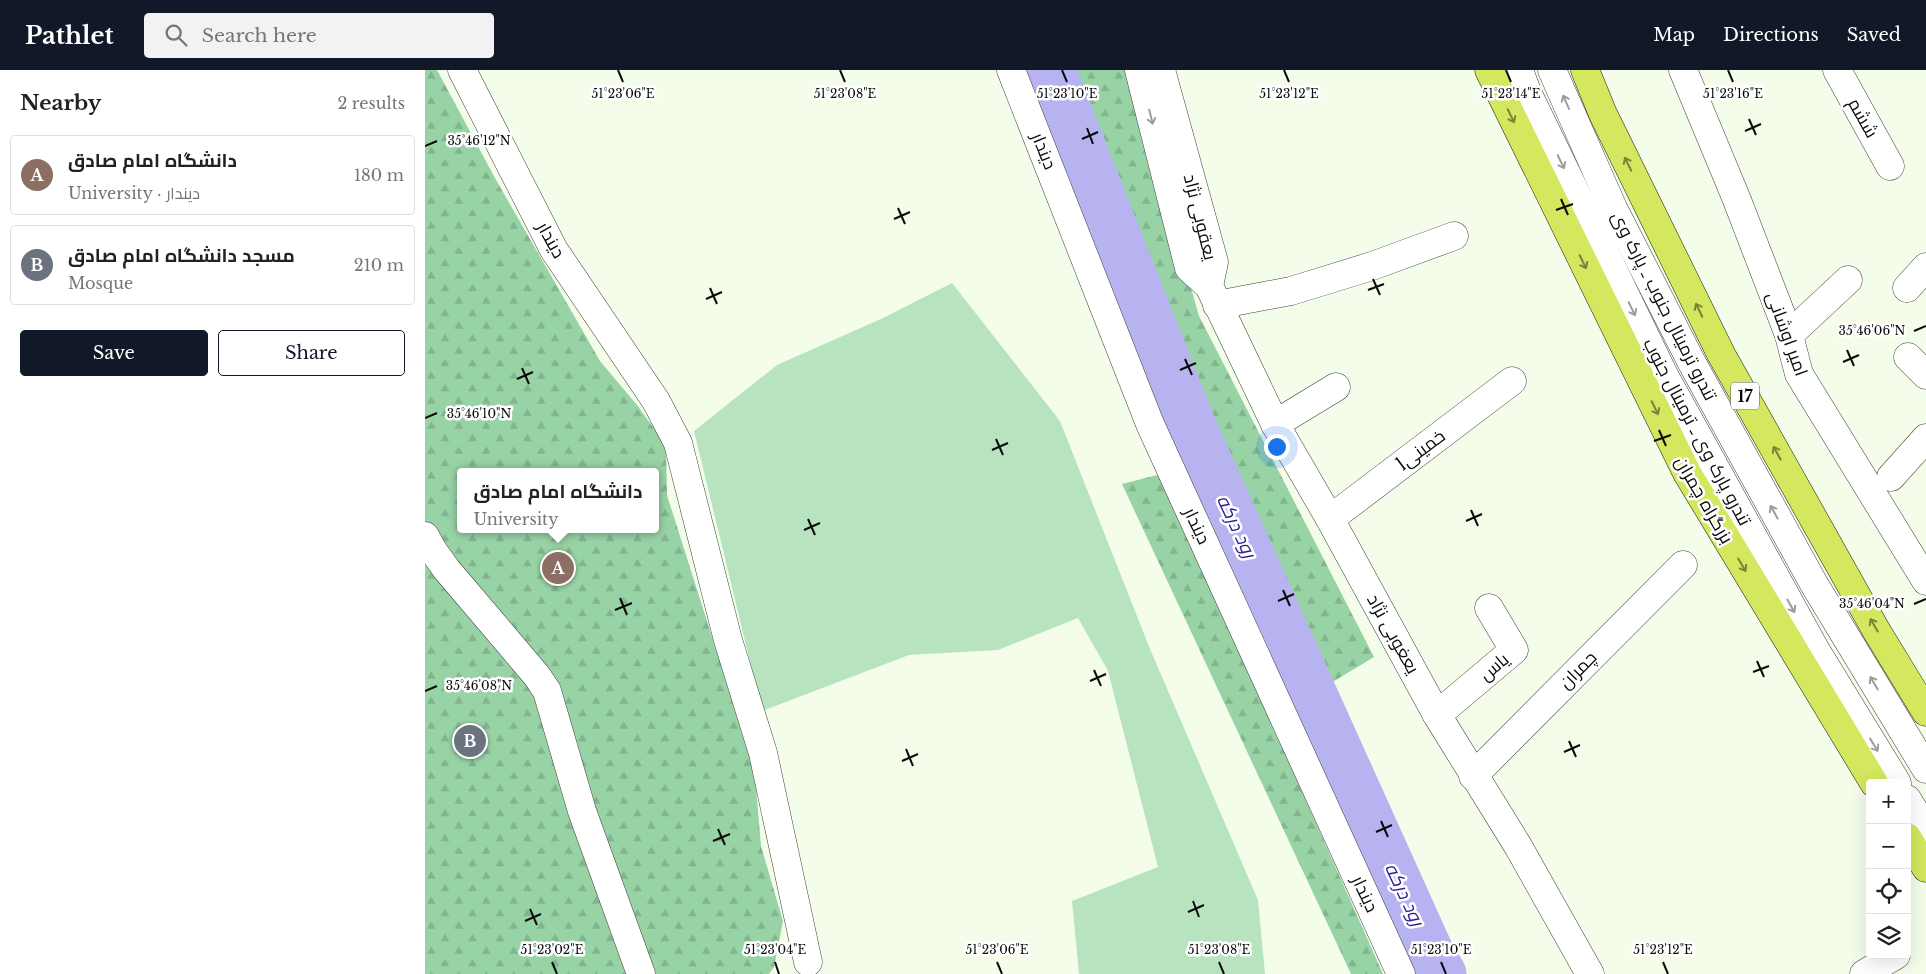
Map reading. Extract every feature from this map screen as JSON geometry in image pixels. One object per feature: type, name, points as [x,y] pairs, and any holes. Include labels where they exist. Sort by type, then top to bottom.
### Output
[{"type":"highway","name":"17","points":[[1585,70],[1603,114],[1721,354],[1876,630],[1926,712]]},
{"type":"highway","name":"بزرگراه چمران","points":[[1489,71],[1687,473],[1872,779]]},
{"type":"highway","points":[[1911,844],[1926,868]]},
{"type":"street","name":"دیندار","points":[[462,70],[554,250],[656,401],[678,444],[728,640],[763,753],[808,962]]},
{"type":"street","name":"دیندار","points":[[1011,70],[1150,424],[1401,974]]},
{"type":"street","name":"یعقوبی نژاد","points":[[1139,70],[1189,268],[1213,296]]},
{"type":"street","name":"یعقوبی نژاد","points":[[1161,70],[1214,262],[1213,296]]},
{"type":"street","name":"تندرو پارک وی ـ ترمینال جنوب","points":[[1519,70],[1527,92],[1664,375],[1815,649],[1895,779]]},
{"type":"street","name":"تندرو ترمینال جنوب ـ پارک وی","points":[[1552,70],[1613,208],[1692,363],[1814,584],[1926,770]]},
{"type":"street","name":"امیر اوشانی","points":[[1683,70],[1737,200],[1789,335],[1799,374],[1926,581]]},
{"type":"street","name":"ششم","points":[[1837,70],[1890,166]]},
{"type":"street","points":[[1213,296],[1291,291],[1372,266],[1454,236]]},
{"type":"street","points":[[1907,288],[1926,267]]},
{"type":"street","points":[[1789,335],[1848,280]]},
{"type":"street","name":"یعغوبی نژاد","points":[[1213,296],[1275,424],[1330,519],[1437,715],[1518,846],[1590,974]]},
{"type":"street","name":"lخمینی","points":[[1330,519],[1512,380]]},
{"type":"street","points":[[1275,424],[1336,387]]},
{"type":"street","points":[[1891,477],[1926,438]]},
{"type":"street","points":[[425,536],[447,570],[537,676],[547,691],[582,811],[641,974]]},
{"type":"street","name":"چمران","points":[[1473,776],[1683,565]]},
{"type":"street","name":"یاس","points":[[1437,715],[1514,650],[1489,608]]},
{"type":"street","points":[[1911,806],[1926,830]]},
{"type":"street","points":[[1864,974],[1889,959]]},
{"type":"green space","points":[[425,70],[437,70],[495,178],[600,361],[637,405],[666,445],[667,495],[713,640],[753,753],[761,846],[783,921],[774,967],[769,974],[425,974]]},
{"type":"green space","points":[[1067,70],[1129,70],[1199,316],[1374,657],[1326,686],[1140,263]]},
{"type":"green space","points":[[952,283],[1060,421],[1150,649],[1258,900],[1265,974],[1079,974],[1072,901],[1158,867],[1108,671],[1078,618],[998,650],[909,655],[762,711],[694,431],[777,365],[883,318]]},
{"type":"green space","points":[[1161,474],[1383,974],[1351,974],[1122,484]]},
{"type":"waterway","name":"رود درکه","points":[[1051,70],[1192,427],[1430,954],[1442,974]]},
{"type":"place","name":"دانشگاه امام صادق","points":[[558,568]]},
{"type":"place","name":"مسجد دانشگاه امام صادق","points":[[470,741]]}]
